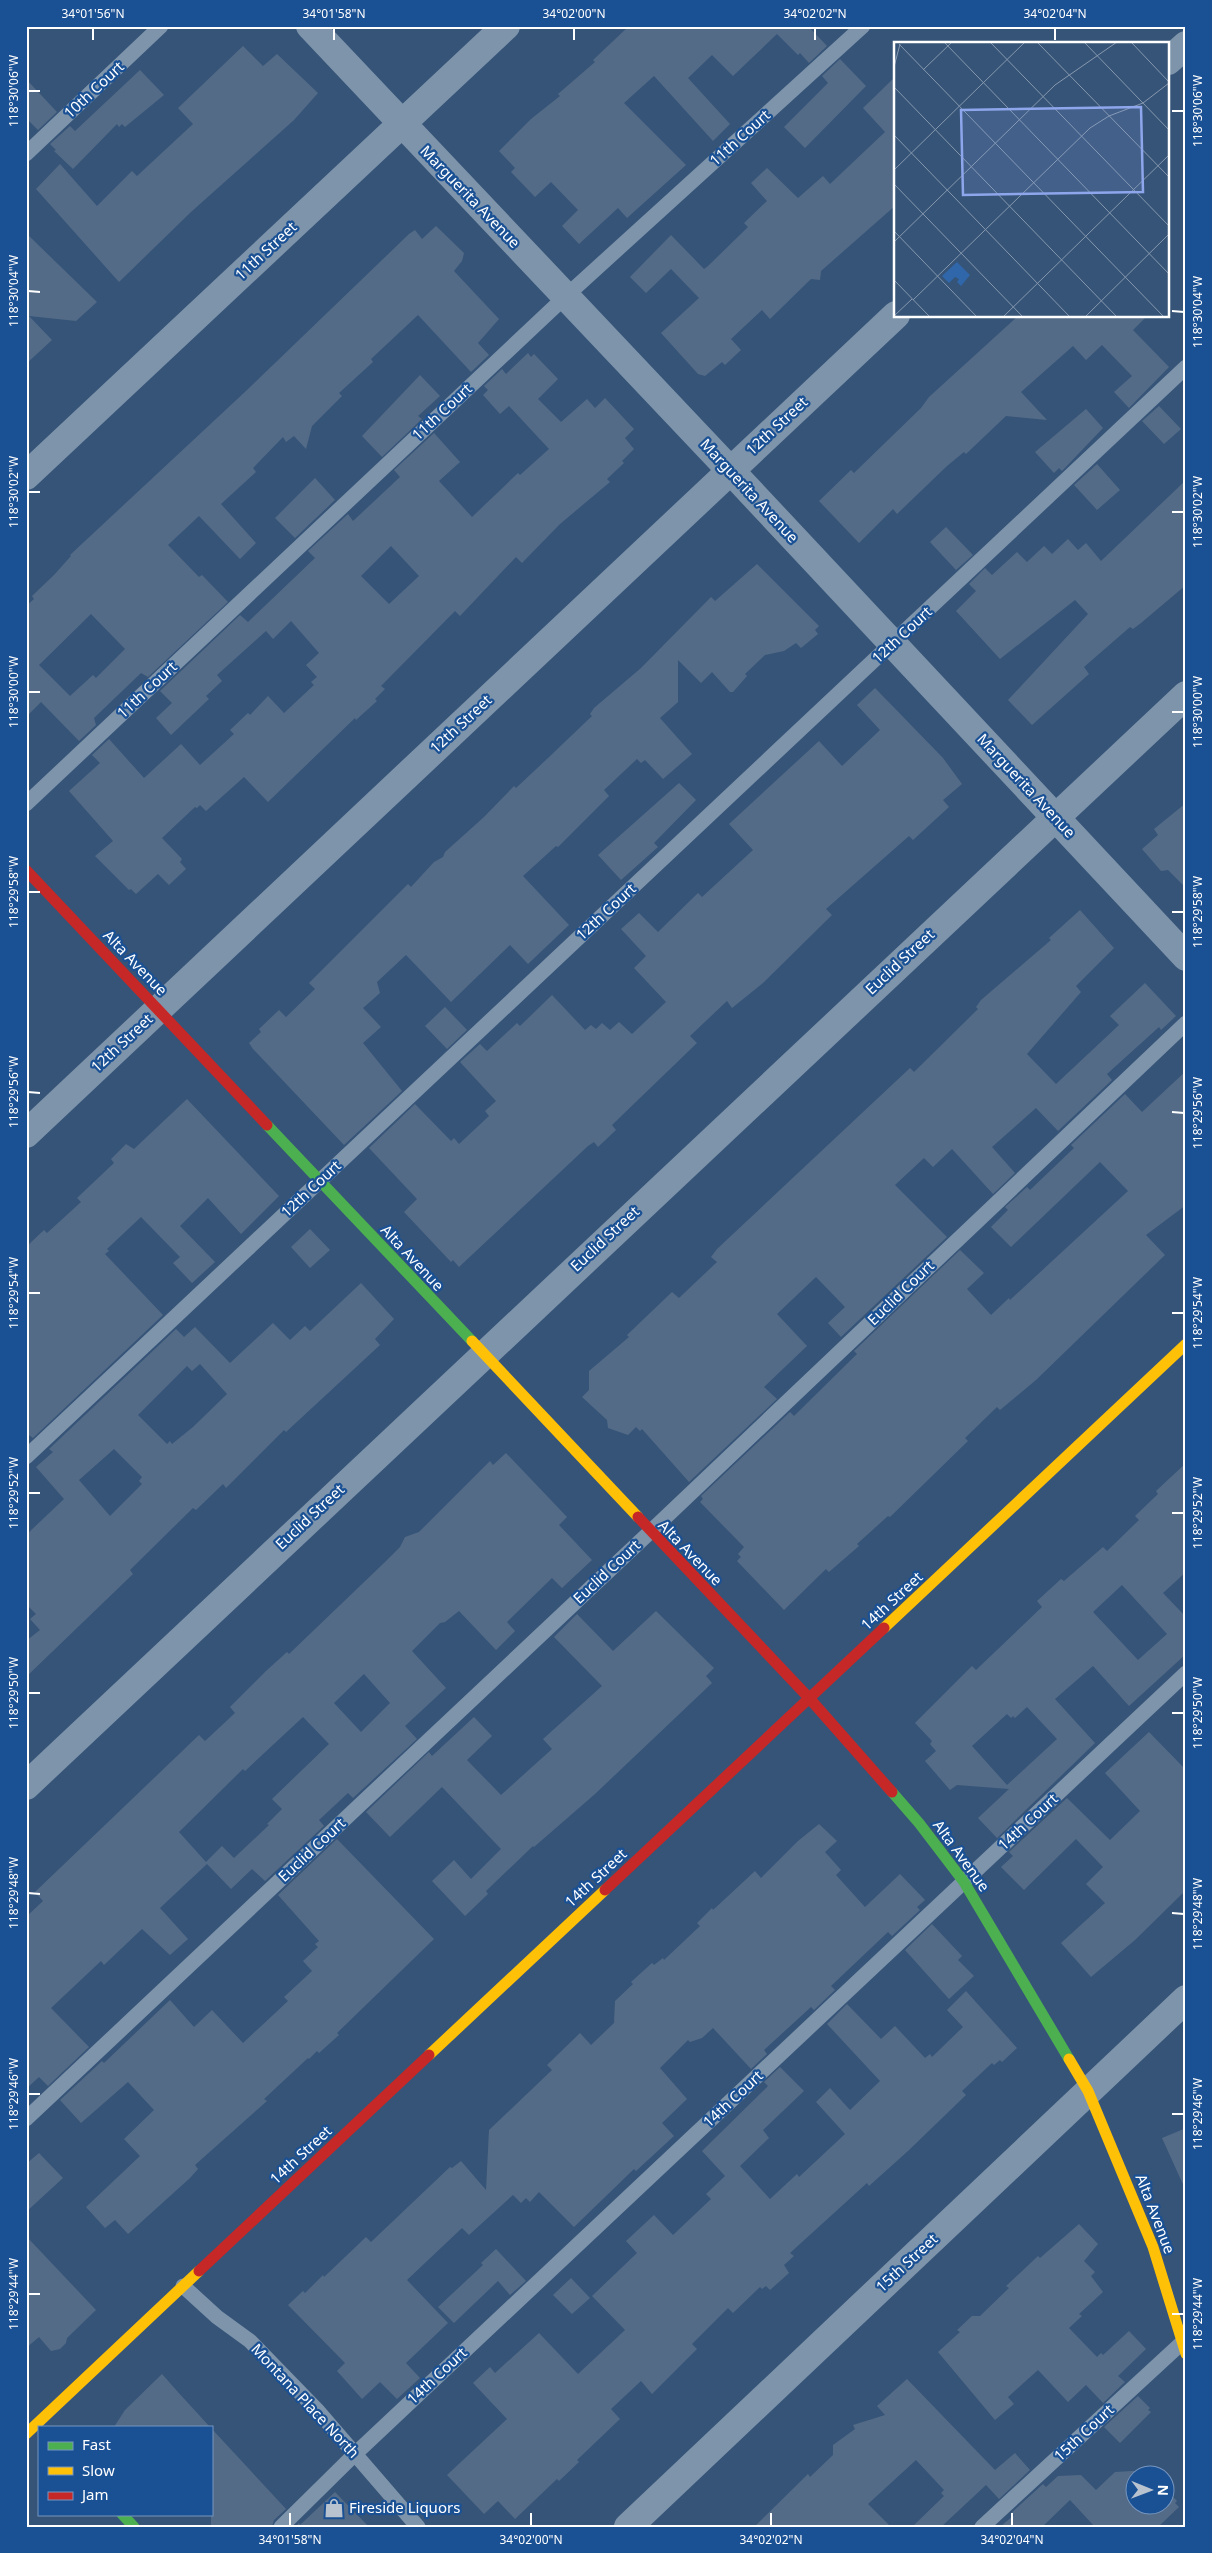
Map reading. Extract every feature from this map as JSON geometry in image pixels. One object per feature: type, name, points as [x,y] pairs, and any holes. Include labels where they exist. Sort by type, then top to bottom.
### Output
[{"type":"street","name":"Marguerita Avenue","points":[[310,26],[400,124],[730,470],[1186,957]]},
{"type":"street","name":"11th Street","points":[[26,476],[506,26]]},
{"type":"street","points":[[1170,59],[1186,44]]},
{"type":"street","name":"12th Street","points":[[26,1134],[894,317]]},
{"type":"street","name":"Euclid Street","points":[[26,1786],[482,1355],[1186,695]]},
{"type":"street","name":"Alta Avenue","points":[[26,870],[159,1009],[482,1355],[810,1699],[919,1823],[964,1882],[1088,2091],[1153,2247],[1184,2346]]},
{"type":"street","name":"14th Street","points":[[26,2434],[39,2425],[183,2286],[1186,1344]]},
{"type":"street","name":"15th Street","points":[[628,2527],[1186,1999]]},
{"type":"street","points":[[26,2412],[39,2425]]},
{"type":"street","points":[[124,2516],[134,2527]]},
{"type":"lane","name":"10th Court","points":[[26,154],[161,26]]},
{"type":"lane","name":"11th Court","points":[[26,804],[565,297],[863,26]]},
{"type":"lane","name":"12th Court","points":[[26,1457],[1186,367]]},
{"type":"lane","name":"Euclid Court","points":[[26,2119],[650,1532],[1186,1023]]},
{"type":"lane","name":"14th Court","points":[[281,2527],[355,2454],[1186,1673]]},
{"type":"lane","name":"Montana Place North","points":[[183,2286],[217,2317],[250,2341],[317,2410],[418,2527]]},
{"type":"lane","name":"15th Court","points":[[982,2527],[1184,2346]]},
{"type":"building","points":[[629,26],[808,26],[827,46],[809,63],[777,34],[733,76],[712,55],[688,78],[730,124],[713,141],[654,76],[624,103],[686,165],[627,218],[618,208],[579,244],[562,226],[578,210],[551,182],[535,197],[511,172],[515,168],[499,151],[531,119],[560,96],[558,94],[595,62],[593,60]]},
{"type":"building","points":[[243,46],[263,66],[277,54],[318,93],[294,120],[191,212],[119,282],[36,189],[60,164],[97,206],[132,171],[137,176],[193,124],[178,108]]},
{"type":"building","points":[[840,59],[866,86],[805,148],[784,127],[828,83],[822,76]]},
{"type":"building","points":[[140,70],[164,95],[125,127],[122,124],[119,127],[117,124],[73,169],[54,151],[56,150],[50,144],[70,126],[75,131]]},
{"type":"building","points":[[894,78],[894,207],[821,271],[820,280],[811,279],[770,319],[762,310],[731,339],[741,350],[725,365],[722,362],[705,376],[698,374],[661,333],[699,298],[671,269],[646,293],[630,277],[671,235],[704,269],[708,266],[748,227],[744,223],[767,201],[751,183],[767,168],[798,198],[823,176],[830,184],[885,132],[863,108]]},
{"type":"building","points":[[26,79],[57,112],[38,130],[26,118]]},
{"type":"building","points":[[436,226],[464,253],[462,261],[454,271],[499,319],[478,343],[489,355],[471,372],[418,315],[371,359],[373,362],[339,393],[342,396],[312,426],[306,449],[294,436],[286,442],[283,437],[253,468],[256,472],[221,504],[256,543],[240,559],[199,516],[168,545],[199,577],[202,575],[228,602],[148,677],[141,673],[94,718],[96,725],[79,741],[41,702],[26,717],[26,606],[34,599],[32,596],[54,575],[70,555],[247,390],[409,234],[415,230],[422,239]],"holes":[[[91,614],[125,649],[96,678],[93,675],[70,696],[39,665]]]},
{"type":"building","points":[[26,233],[97,302],[76,321],[29,316],[52,340],[26,364]]},
{"type":"building","points":[[1016,318],[1145,318],[1133,330],[1169,367],[1129,408],[1114,392],[1132,376],[1102,345],[1086,360],[1073,346],[1021,392],[1047,420],[1006,416],[966,454],[964,452],[947,466],[897,514],[893,509],[859,543],[819,501],[851,470],[854,473],[921,408],[929,397]]},
{"type":"building","points":[[528,353],[531,357],[534,354],[558,379],[538,399],[561,422],[587,399],[595,408],[605,398],[634,429],[625,438],[634,449],[622,461],[624,463],[607,479],[610,482],[560,524],[522,563],[516,557],[460,616],[455,611],[381,686],[385,689],[375,699],[377,701],[356,720],[355,718],[268,802],[244,777],[206,811],[200,805],[197,808],[195,807],[162,838],[182,859],[180,862],[186,869],[169,885],[158,874],[136,894],[131,889],[129,890],[95,856],[113,841],[69,791],[100,763],[92,755],[109,739],[144,778],[181,744],[200,765],[234,734],[230,730],[248,713],[250,715],[268,696],[284,713],[314,685],[311,682],[317,677],[306,665],[319,653],[291,621],[273,639],[266,631],[217,675],[222,681],[206,696],[209,699],[171,735],[156,718],[172,703],[160,691],[240,615],[248,622],[315,558],[308,551],[348,514],[353,521],[400,477],[394,470],[434,433],[460,462],[439,481],[472,517],[518,473],[520,475],[549,449],[509,406],[500,414],[483,395],[488,390],[484,386],[502,369],[506,374]],"holes":[[[391,546],[419,576],[389,604],[361,576]]]},
{"type":"building","points":[[420,375],[440,396],[418,416],[422,419],[382,457],[362,436]]},
{"type":"building","points":[[1159,406],[1181,429],[1164,444],[1142,421]]},
{"type":"building","points":[[1086,409],[1103,428],[1062,471],[1059,468],[1054,473],[1035,452]]},
{"type":"building","points":[[1097,464],[1120,490],[1097,510],[1074,485]]},
{"type":"building","points":[[315,478],[335,500],[295,538],[275,518]]},
{"type":"building","points":[[1186,480],[1186,585],[1133,629],[1130,627],[1084,667],[1089,674],[1032,725],[1008,700],[1088,614],[1075,600],[1000,659],[956,611],[976,591],[969,584],[985,568],[992,575],[1017,552],[1027,562],[1044,546],[1052,554],[1068,539],[1078,550],[1086,543],[1101,561]]},
{"type":"building","points":[[946,527],[973,555],[956,570],[930,542]]},
{"type":"building","points":[[757,564],[819,626],[815,630],[818,634],[801,648],[796,643],[784,651],[765,655],[745,674],[747,676],[733,692],[730,692],[712,672],[701,683],[678,660],[678,702],[660,718],[692,754],[663,779],[645,760],[641,763],[637,759],[604,790],[609,796],[558,847],[556,846],[523,876],[569,925],[528,964],[510,945],[451,1002],[406,955],[377,982],[380,993],[363,1008],[381,1027],[363,1043],[402,1091],[344,1145],[249,1043],[261,1032],[259,1029],[279,1010],[286,1017],[315,989],[309,983],[408,884],[411,887],[434,862],[443,857],[445,852],[484,817],[514,786],[516,788],[548,758],[592,716],[590,714],[594,708],[641,668],[711,597],[715,601]]},
{"type":"building","points":[[875,688],[943,758],[962,784],[943,800],[949,807],[913,840],[909,836],[826,909],[832,915],[763,983],[732,1008],[727,1001],[690,1036],[697,1043],[612,1125],[616,1130],[598,1147],[594,1142],[588,1146],[459,1267],[453,1260],[451,1262],[404,1212],[417,1199],[369,1148],[415,1104],[451,1141],[454,1138],[459,1144],[489,1116],[485,1111],[496,1101],[460,1062],[480,1044],[487,1051],[517,1023],[520,1026],[552,995],[585,1030],[591,1025],[596,1029],[602,1023],[610,1030],[619,1022],[632,1034],[666,1002],[634,968],[646,956],[621,929],[639,913],[658,932],[698,893],[702,897],[753,850],[729,824],[819,741],[842,766],[880,730],[857,705]]},
{"type":"building","points":[[679,783],[696,800],[654,843],[658,847],[621,880],[598,855]]},
{"type":"building","points":[[1186,803],[1186,888],[1168,870],[1161,871],[1142,849],[1158,835],[1154,829]]},
{"type":"building","points":[[1080,910],[1114,948],[1076,986],[1081,992],[1027,1054],[1056,1084],[1119,1025],[1110,1016],[1145,983],[1176,1016],[1161,1030],[1159,1027],[1107,1074],[1112,1080],[1058,1131],[1036,1108],[992,1147],[1015,1173],[993,1194],[952,1149],[933,1167],[924,1158],[895,1185],[947,1237],[841,1337],[828,1323],[845,1307],[816,1277],[777,1314],[807,1346],[764,1387],[777,1399],[689,1482],[642,1429],[640,1431],[636,1427],[628,1435],[608,1428],[607,1420],[582,1397],[589,1390],[589,1371],[629,1337],[627,1335],[672,1292],[679,1298],[717,1262],[711,1257],[717,1249],[910,1068],[914,1072],[978,1009],[976,1007],[981,1000],[1051,940],[1049,938]]},
{"type":"building","points":[[445,1007],[467,1030],[447,1049],[425,1026]]},
{"type":"building","points":[[1186,1071],[1186,1205],[1146,1235],[1165,1255],[1036,1380],[1000,1410],[997,1407],[965,1438],[968,1441],[890,1517],[888,1516],[857,1544],[859,1546],[829,1572],[826,1569],[784,1610],[737,1561],[741,1557],[738,1554],[744,1547],[700,1502],[703,1499],[701,1496],[790,1412],[794,1416],[857,1354],[854,1351],[960,1250],[984,1273],[967,1289],[991,1315],[1009,1298],[1010,1300],[1128,1191],[1100,1162],[1011,1247],[991,1227],[1008,1210],[1005,1207],[1027,1187],[1030,1190],[1074,1148],[1071,1145],[1125,1094],[1142,1112]]},
{"type":"building","points":[[187,1099],[279,1196],[241,1234],[208,1198],[180,1226],[215,1262],[192,1283],[173,1263],[180,1257],[141,1217],[107,1249],[109,1251],[105,1254],[163,1315],[33,1438],[26,1433],[26,1247],[44,1230],[47,1233],[81,1202],[77,1198],[114,1163],[111,1159],[126,1144],[134,1149]]},
{"type":"building","points":[[310,1229],[330,1250],[310,1268],[291,1247]]},
{"type":"building","points":[[361,1283],[394,1319],[375,1339],[380,1345],[286,1432],[284,1430],[226,1488],[223,1484],[196,1510],[193,1508],[130,1570],[133,1574],[26,1677],[26,1641],[40,1630],[30,1619],[36,1614],[26,1604],[26,1535],[64,1499],[36,1467],[53,1452],[49,1449],[176,1329],[184,1337],[195,1327],[230,1363],[273,1323],[290,1340],[305,1326],[310,1331]],"holes":[[[200,1364],[227,1394],[193,1427],[172,1444],[170,1441],[167,1444],[138,1415],[187,1366],[192,1371]],[[114,1449],[142,1477],[139,1481],[142,1484],[110,1516],[79,1480]]]},
{"type":"building","points":[[506,1453],[567,1517],[559,1525],[592,1560],[562,1588],[552,1578],[507,1622],[515,1631],[496,1650],[459,1611],[445,1622],[440,1623],[412,1651],[446,1688],[405,1726],[417,1739],[353,1798],[348,1793],[319,1820],[324,1826],[265,1881],[252,1869],[231,1889],[207,1864],[160,1908],[188,1939],[170,1955],[142,1929],[104,1965],[101,1961],[51,2008],[89,2047],[48,2086],[39,2077],[26,2089],[26,1917],[43,1901],[35,1892],[199,1735],[205,1741],[235,1713],[230,1707],[266,1671],[287,1652],[289,1654],[385,1562],[400,1547],[405,1537],[419,1532],[490,1461],[493,1465]],"holes":[[[364,1674],[390,1703],[361,1732],[334,1703]],[[303,1717],[329,1744],[272,1799],[282,1809],[267,1824],[269,1825],[234,1858],[222,1846],[206,1862],[179,1832],[243,1769],[245,1771]]]},
{"type":"building","points":[[1186,1463],[1186,1572],[1163,1593],[1186,1617],[1186,1654],[1129,1706],[1093,1666],[1055,1699],[1095,1743],[997,1838],[978,1818],[1009,1789],[957,1785],[950,1790],[925,1761],[936,1751],[930,1744],[932,1741],[915,1723],[972,1666],[976,1670],[1042,1607],[1037,1601],[1061,1579],[1064,1581],[1103,1547],[1107,1551],[1139,1520],[1135,1516],[1158,1494],[1156,1491]],"holes":[[[1122,1585],[1167,1634],[1138,1660],[1093,1612]],[[1027,1707],[1057,1739],[1007,1785],[972,1746],[1007,1714],[1011,1718],[1013,1716],[1015,1718]]]},
{"type":"building","points":[[656,1611],[714,1668],[706,1676],[712,1683],[595,1794],[533,1846],[486,1891],[488,1894],[465,1916],[432,1881],[454,1860],[471,1879],[501,1849],[442,1787],[390,1837],[366,1812],[429,1752],[432,1756],[474,1717],[492,1736],[467,1760],[501,1795],[552,1749],[543,1739],[602,1686],[554,1637],[577,1614],[613,1651]]},
{"type":"building","points":[[1149,1732],[1186,1770],[1186,1890],[1135,1940],[1091,1977],[1061,1943],[1105,1903],[1086,1884],[1103,1867],[1076,1839],[1024,1890],[1001,1867],[1013,1856],[1009,1852],[1067,1798],[1110,1840],[1140,1811],[1105,1773]]},
{"type":"building","points":[[819,1824],[837,1841],[825,1852],[841,1870],[836,1875],[865,1907],[900,1874],[925,1900],[917,1907],[920,1910],[892,1936],[888,1932],[831,1986],[835,1990],[814,2010],[811,2007],[764,2050],[767,2054],[751,2069],[713,2028],[702,2038],[690,2042],[688,2040],[660,2068],[687,2099],[662,2123],[674,2136],[636,2171],[634,2169],[574,2227],[539,2192],[530,2202],[526,2198],[521,2203],[513,2195],[469,2235],[462,2228],[407,2280],[448,2323],[406,2363],[420,2378],[397,2399],[380,2382],[362,2399],[337,2371],[345,2363],[288,2305],[303,2291],[305,2293],[323,2275],[324,2277],[366,2237],[371,2242],[450,2167],[452,2168],[461,2161],[486,2190],[489,2130],[552,2070],[547,2065],[580,2033],[591,2045],[614,2023],[615,2001],[633,1984],[631,1982],[652,1963],[654,1965],[663,1958],[664,1960],[700,1926],[697,1923],[712,1908],[713,1910],[755,1871],[761,1878],[798,1841]]},
{"type":"building","points":[[337,1839],[434,1939],[337,2033],[339,2035],[319,2053],[317,2051],[308,2058],[264,2099],[267,2101],[195,2165],[198,2169],[190,2178],[128,2234],[115,2220],[105,2228],[86,2207],[140,2156],[124,2139],[154,2110],[128,2082],[81,2123],[60,2100],[102,2061],[104,2063],[170,2000],[194,2027],[212,2010],[243,2043],[288,2001],[284,1997],[312,1971],[303,1961],[318,1947],[315,1944],[319,1941],[278,1895]]},
{"type":"building","points":[[932,1924],[962,1956],[958,1960],[974,1976],[949,1999],[905,1950]]},
{"type":"building","points":[[966,1991],[1017,2048],[1002,2062],[1000,2060],[994,2065],[992,2063],[962,2091],[966,2095],[908,2151],[869,2186],[867,2183],[790,2253],[794,2256],[784,2265],[789,2273],[770,2290],[766,2286],[762,2289],[760,2287],[733,2313],[728,2308],[692,2344],[697,2349],[652,2394],[641,2381],[611,2409],[620,2419],[577,2460],[579,2462],[559,2481],[557,2479],[515,2519],[498,2501],[484,2514],[447,2475],[507,2419],[473,2383],[490,2367],[495,2373],[539,2333],[578,2374],[625,2330],[592,2296],[637,2253],[626,2241],[654,2215],[673,2235],[711,2199],[706,2194],[725,2176],[702,2151],[768,2086],[764,2082],[780,2067],[804,2091],[763,2130],[769,2138],[740,2166],[770,2199],[797,2174],[799,2177],[845,2134],[816,2102],[830,2088],[850,2110],[880,2081],[827,2024],[847,2004],[881,2039],[895,2026],[925,2058],[930,2054],[932,2057],[963,2027],[947,2010]]},
{"type":"building","points":[[1186,2128],[1186,2191],[1162,2138]]},
{"type":"building","points":[[39,2153],[63,2178],[26,2212],[26,2164]]},
{"type":"building","points":[[1079,2224],[1098,2244],[1084,2261],[1095,2272],[1091,2276],[1103,2292],[1079,2314],[1082,2316],[1069,2328],[1097,2357],[1101,2353],[1103,2355],[1129,2331],[1146,2349],[1118,2376],[1125,2382],[1103,2403],[1086,2385],[1068,2402],[1038,2370],[1008,2397],[1014,2404],[995,2420],[938,2352],[960,2332],[957,2330],[972,2316],[980,2316],[1009,2288],[1006,2286],[1038,2256],[1040,2258]]},
{"type":"building","points":[[26,2236],[96,2310],[67,2338],[66,2343],[60,2349],[51,2351],[39,2337],[26,2348]]},
{"type":"building","points":[[496,2249],[526,2281],[510,2295],[498,2281],[454,2323],[438,2307],[483,2265],[481,2263]]},
{"type":"building","points":[[571,2278],[590,2298],[572,2314],[553,2295]]},
{"type":"building","points":[[162,2374],[209,2426],[115,2426],[125,2410]]},
{"type":"building","points":[[907,2379],[995,2470],[1015,2453],[1030,2470],[999,2499],[986,2485],[941,2527],[912,2527],[944,2496],[941,2493],[944,2490],[916,2460],[868,2504],[891,2527],[754,2527],[808,2474],[810,2477],[833,2455],[833,2445],[855,2429],[853,2425],[885,2415],[877,2406]]},
{"type":"building","points":[[1138,2396],[1150,2408],[1148,2410],[1151,2412],[1120,2443],[1104,2427]]},
{"type":"building","points":[[212,2429],[286,2509],[274,2520],[272,2527],[211,2527]]},
{"type":"building","points":[[1124,2471],[1124,2516],[1170,2516],[1158,2527],[1095,2527],[1070,2500],[1042,2527],[1000,2527],[1014,2515],[1011,2513],[1043,2484],[1046,2487],[1058,2476],[1081,2475],[1096,2490],[1115,2472]]},
{"type":"building","name":"Fireside Liquors","points":[[335,2492],[369,2527],[295,2527],[299,2523],[300,2525]]},
{"type":"building","points":[[1174,2498],[1177,2501],[1175,2503],[1179,2507],[1174,2512]]},
{"type":"traffic: fast","points":[[267,1125],[472,1341]]},
{"type":"traffic: fast","points":[[892,1792],[919,1823],[964,1882],[1069,2059]]},
{"type":"traffic: fast","points":[[124,2516],[134,2527]]},
{"type":"traffic: slow","points":[[472,1341],[638,1517]]},
{"type":"traffic: slow","points":[[884,1628],[1186,1344]]},
{"type":"traffic: slow","points":[[429,2055],[605,1890]]},
{"type":"traffic: slow","points":[[1069,2059],[1088,2091],[1153,2247],[1186,2354]]},
{"type":"traffic: slow","points":[[26,2434],[199,2271]]},
{"type":"traffic: jam","points":[[26,870],[267,1125]]},
{"type":"traffic: jam","points":[[638,1517],[810,1699],[892,1792]]},
{"type":"traffic: jam","points":[[605,1890],[884,1628]]},
{"type":"traffic: jam","points":[[199,2271],[429,2055]]},
{"type":"place","name":"Fireside Liquors","points":[[334,2508]]}]
